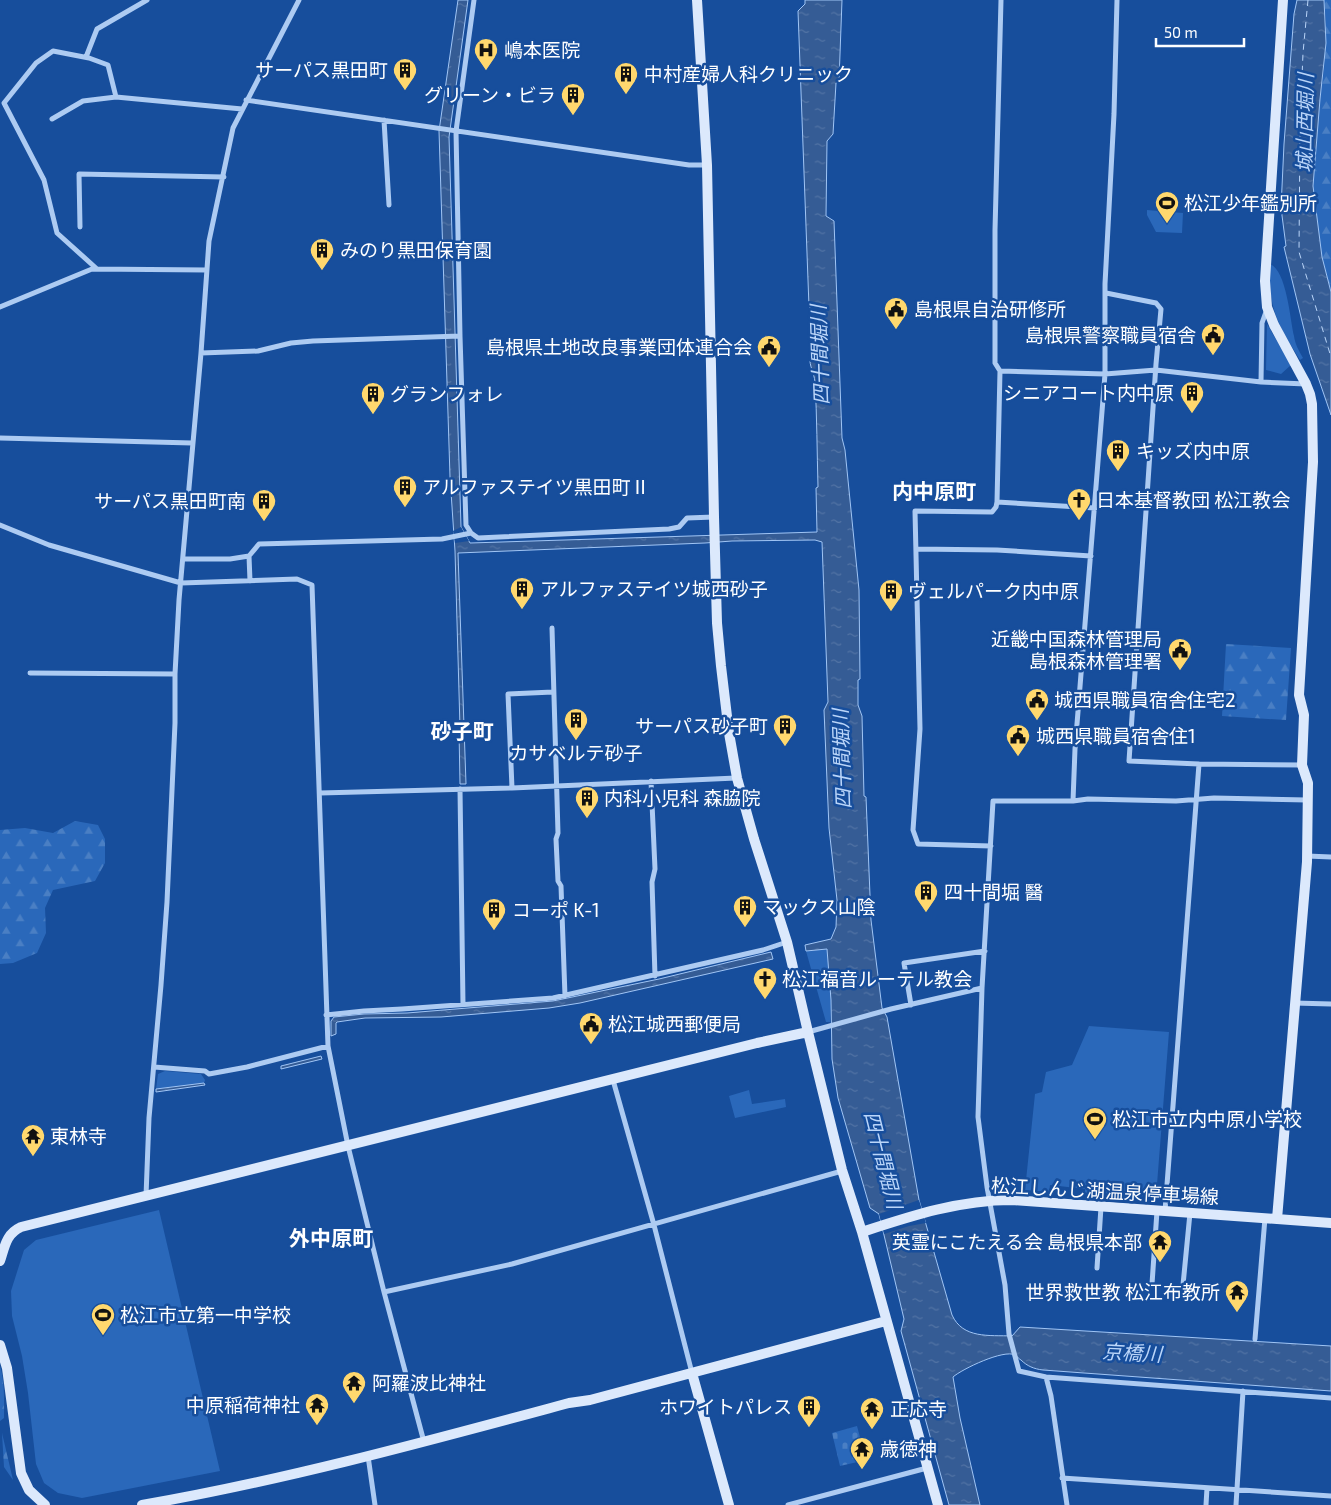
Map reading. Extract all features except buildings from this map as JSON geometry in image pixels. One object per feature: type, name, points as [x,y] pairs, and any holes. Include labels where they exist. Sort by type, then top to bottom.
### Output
[{"type":"street","points":[[86,57],[97,29],[147,0]]},
{"type":"street","points":[[146,1197],[149,1118],[167,902],[175,723],[175,674],[209,241],[233,128],[299,0]]},
{"type":"street","points":[[468,533],[466,525],[458,336],[453,131],[474,0]]},
{"type":"street","points":[[697,0],[707,165],[717,623],[729,733],[738,778],[754,839],[787,942],[842,1170],[862,1232],[938,1505]]},
{"type":"street","points":[[991,846],[918,844],[914,830],[920,729],[915,511],[992,512],[997,502],[1000,371],[995,363],[994,291],[1001,0]]},
{"type":"street","points":[[1073,801],[1075,749],[1105,374],[1106,255],[1114,114],[1117,0]]},
{"type":"street","points":[[1277,1219],[1307,856],[1308,783],[1302,765],[1304,715],[1299,695],[1313,462],[1312,404],[1310,394],[1274,325],[1267,307],[1265,281],[1283,0]]},
{"type":"street","points":[[96,269],[56,233],[44,180],[4,103],[36,63],[53,51],[86,57],[108,66],[116,97]]},
{"type":"street","points":[[52,119],[83,102],[116,97],[242,109]]},
{"type":"street","points":[[246,100],[689,165],[707,165]]},
{"type":"street","points":[[384,120],[388,205]]},
{"type":"street","points":[[80,228],[79,174],[224,177]]},
{"type":"street","points":[[0,307],[92,269],[207,270]]},
{"type":"street","points":[[1106,293],[1156,303],[1161,309],[1129,761],[1302,765]]},
{"type":"street","points":[[1261,382],[1262,323],[1267,307]]},
{"type":"street","points":[[201,353],[258,351],[291,343],[313,341],[458,336]]},
{"type":"street","points":[[1000,371],[1105,374],[1156,370],[1261,382],[1306,384]]},
{"type":"street","points":[[0,438],[192,443]]},
{"type":"street","points":[[997,502],[1095,508]]},
{"type":"street","points":[[250,581],[249,556],[259,544],[442,539],[468,533],[478,538],[669,529],[678,527],[687,518],[714,517]]},
{"type":"street","points":[[0,525],[49,545],[181,583],[297,579],[312,585],[328,1046],[348,1146],[384,1292],[425,1443]]},
{"type":"street","points":[[916,549],[997,550],[1091,556]]},
{"type":"street","points":[[184,558],[249,556]]},
{"type":"street","points":[[552,628],[558,833],[556,839],[558,881],[561,886],[565,996]]},
{"type":"street","points":[[30,673],[175,674]]},
{"type":"street","points":[[512,788],[508,694],[553,692]]},
{"type":"street","points":[[1152,1284],[1161,1212],[1198,798],[1199,764]]},
{"type":"street","points":[[320,793],[512,788],[738,778]]},
{"type":"street","points":[[652,781],[655,869],[652,882],[655,976]]},
{"type":"street","points":[[460,789],[463,1005]]},
{"type":"street","points":[[1308,800],[1198,798],[1176,801],[1088,799],[1073,801],[993,800],[982,988],[978,1117],[986,1180],[1005,1285],[1009,1334],[1019,1371],[1046,1377],[1331,1398]]},
{"type":"street","points":[[1307,856],[1331,857]]},
{"type":"street","points":[[326,1015],[565,996],[763,950],[787,942]]},
{"type":"street","points":[[911,1005],[904,962],[985,951]]},
{"type":"street","points":[[0,1261],[7,1238],[21,1227],[982,988]]},
{"type":"street","points":[[1294,1003],[1331,1004]]},
{"type":"street","points":[[154,1067],[205,1071],[209,1074],[248,1068],[328,1046]]},
{"type":"street","points":[[613,1080],[729,1505]]},
{"type":"street","points":[[384,1292],[512,1264],[842,1170]]},
{"type":"street","name":"松江しんじ湖温泉停車場線","points":[[862,1232],[955,1204],[990,1200],[1331,1223]]},
{"type":"street","points":[[1096,1268],[1101,1207]]},
{"type":"street","points":[[1183,1286],[1190,1213]]},
{"type":"street","points":[[1255,1339],[1265,1218]]},
{"type":"street","points":[[144,1505],[192,1496],[425,1443],[569,1403],[590,1400],[886,1321]]},
{"type":"street","points":[[0,1345],[7,1368],[21,1473],[29,1490],[45,1505]]},
{"type":"street","points":[[1046,1377],[1051,1396],[1067,1505]]},
{"type":"street","points":[[1236,1505],[1243,1391]]},
{"type":"street","points":[[368,1456],[375,1505]]},
{"type":"street","points":[[788,1505],[928,1468]]},
{"type":"street","points":[[1062,1478],[1331,1496]]},
{"type":"street","points":[[1206,1505],[1207,1488]]},
{"type":"green space","points":[[1324,0],[1331,0],[1331,292],[1322,257],[1313,187],[1324,70],[1326,20]]},
{"type":"green space","name":"松江少年鑑別所","points":[[1147,210],[1183,213],[1182,233],[1156,232],[1147,215]]},
{"type":"green space","points":[[1270,264],[1276,268],[1284,286],[1297,347],[1303,358],[1300,360],[1285,336],[1276,315],[1271,292]]},
{"type":"green space","points":[[1267,324],[1291,365],[1281,374],[1266,370]]},
{"type":"green space","points":[[1226,644],[1291,648],[1286,720],[1222,716]]},
{"type":"green space","points":[[75,821],[98,825],[105,839],[105,863],[95,881],[53,890],[45,908],[46,933],[37,953],[13,963],[0,964],[0,830],[25,828],[53,833]]},
{"type":"green space","points":[[827,949],[831,1000],[830,1022],[826,1022],[806,951]]},
{"type":"green space","name":"松江市立内中原小学校","points":[[1089,1026],[1169,1032],[1156,1197],[1085,1193],[1085,1189],[1050,1185],[1049,1192],[1025,1190],[1035,1094],[1042,1092],[1046,1072],[1072,1065]]},
{"type":"green space","points":[[165,1071],[201,1074],[205,1080],[204,1083],[156,1089],[158,1074]]},
{"type":"green space","points":[[749,1090],[752,1104],[785,1099],[786,1107],[735,1118],[729,1096]]},
{"type":"green space","name":"松江市立第一中学校","points":[[159,1210],[220,1471],[82,1498],[58,1493],[44,1483],[36,1464],[22,1356],[12,1316],[11,1291],[24,1250],[36,1240]]},
{"type":"green space","points":[[0,1366],[3,1385],[4,1418],[0,1421]]},
{"type":"green space","points":[[857,1426],[866,1460],[840,1466],[832,1433]]},
{"type":"green space","points":[[2,1433],[13,1480],[4,1467]]},
{"type":"water","points":[[458,0],[468,0],[449,137],[461,527],[470,543],[817,532],[816,408],[815,382],[810,360],[812,356],[811,308],[809,307],[798,11],[805,4],[805,0],[842,0],[839,81],[836,83],[833,134],[827,141],[826,216],[834,221],[842,438],[845,450],[859,590],[860,679],[858,680],[858,705],[862,716],[864,796],[866,797],[871,920],[882,1008],[887,1017],[919,1200],[952,1315],[963,1328],[970,1332],[986,1335],[1012,1336],[1020,1327],[1331,1346],[1331,1391],[1043,1370],[1028,1366],[1015,1355],[993,1357],[965,1369],[953,1377],[960,1418],[980,1505],[949,1505],[901,1331],[904,1319],[879,1214],[870,1208],[838,1098],[832,1059],[831,1000],[827,949],[806,951],[805,945],[831,939],[836,927],[837,900],[829,828],[824,710],[828,702],[822,542],[815,540],[732,541],[458,553],[466,784],[460,784],[455,551],[450,477],[439,131]]},
{"type":"water","name":"城山西堀川","points":[[1297,0],[1324,0],[1326,43],[1313,186],[1322,257],[1331,292],[1331,415],[1310,354],[1284,247],[1286,246],[1281,208],[1284,144],[1294,14]]},
{"type":"water","points":[[771,952],[773,959],[580,1003],[549,1008],[441,1017],[365,1018],[337,1022],[336,1034],[331,1036],[331,1021],[334,1017],[553,1001],[659,979]]},
{"type":"water","points":[[321,1056],[322,1059],[281,1069],[281,1066]]},
{"type":"water","points":[[204,1083],[205,1085],[156,1092],[156,1089]]},
{"type":"pier","points":[[461,527],[469,541],[455,543],[453,531]]},
{"type":"pier","points":[[919,1200],[926,1223],[884,1234],[879,1214]]},
{"type":"ferry route","points":[[1308,0],[1303,53],[1300,126],[1299,252],[1331,357]]},
{"type":"place","name":"嶋本医院","points":[[486,71]]},
{"type":"place","name":"サーパス黒田町","points":[[405,91]]},
{"type":"place","name":"中村産婦人科クリニック","points":[[626,95]]},
{"type":"place","name":"グリーン・ビラ","points":[[573,116]]},
{"type":"place","name":"松江少年鑑別所","points":[[1167,224]]},
{"type":"place","name":"みのり黒田保育園","points":[[322,271]]},
{"type":"place","name":"島根県自治研修所","points":[[896,330]]},
{"type":"place","name":"島根県警察職員宿舎","points":[[1213,356]]},
{"type":"place","name":"島根県土地改良事業団体連合会","points":[[769,368]]},
{"type":"place","name":"シニアコート内中原","points":[[1192,414]]},
{"type":"place","name":"グランフォレ","points":[[373,415]]},
{"type":"place","name":"キッズ内中原","points":[[1118,472]]},
{"type":"place","name":"アルファステイツ黒田町Ⅱ","points":[[405,508]]},
{"type":"place","name":"日本基督教団 松江教会","points":[[1079,521]]},
{"type":"place","name":"サーパス黒田町南","points":[[264,522]]},
{"type":"place","name":"アルファステイツ城西砂子","points":[[522,610]]},
{"type":"place","name":"ヴェルパーク内中原","points":[[891,612]]},
{"type":"place","name":"近畿中国森林管理局 島根森林管理署","points":[[1180,671]]},
{"type":"place","name":"城西県職員宿舎住宅2","points":[[1037,721]]},
{"type":"place","name":"カサベルテ砂子","points":[[576,741]]},
{"type":"place","name":"サーパス砂子町","points":[[785,747]]},
{"type":"place","name":"城西県職員宿舎住1","points":[[1018,757]]},
{"type":"place","name":"内科小児科 森脇院","points":[[587,819]]},
{"type":"place","name":"四十間堀 醫","points":[[926,913]]},
{"type":"place","name":"マックス山陰","points":[[745,928]]},
{"type":"place","name":"コーポ K-1","points":[[494,931]]},
{"type":"place","name":"松江福音ルーテル教会","points":[[765,1000]]},
{"type":"place","name":"松江城西郵便局","points":[[591,1045]]},
{"type":"place","name":"松江市立内中原小学校","points":[[1095,1140]]},
{"type":"place","name":"東林寺","points":[[33,1157]]},
{"type":"place","name":"英霊にこたえる会 島根県本部","points":[[1160,1263]]},
{"type":"place","name":"世界救世教 松江布教所","points":[[1237,1313]]},
{"type":"place","name":"松江市立第一中学校","points":[[103,1336]]},
{"type":"place","name":"阿羅波比神社","points":[[354,1404]]},
{"type":"place","name":"中原稲荷神社","points":[[317,1426]]},
{"type":"place","name":"ホワイトパレス","points":[[809,1428]]},
{"type":"place","name":"正応寺","points":[[872,1430]]},
{"type":"place","name":"歳徳神","points":[[862,1470]]},
{"type":"district","name":"内中原町","points":[[934,492]]},
{"type":"district","name":"砂子町","points":[[462,732]]},
{"type":"district","name":"外中原町","points":[[331,1239]]},
{"type":"water label","name":"四十間堀川","points":[[820,355]]},
{"type":"water label","name":"四十間堀川","points":[[842,759]]},
{"type":"water label","name":"四十間堀川","points":[[883,1160]]},
{"type":"water label","name":"京橋川","points":[[1132,1353]]}]
